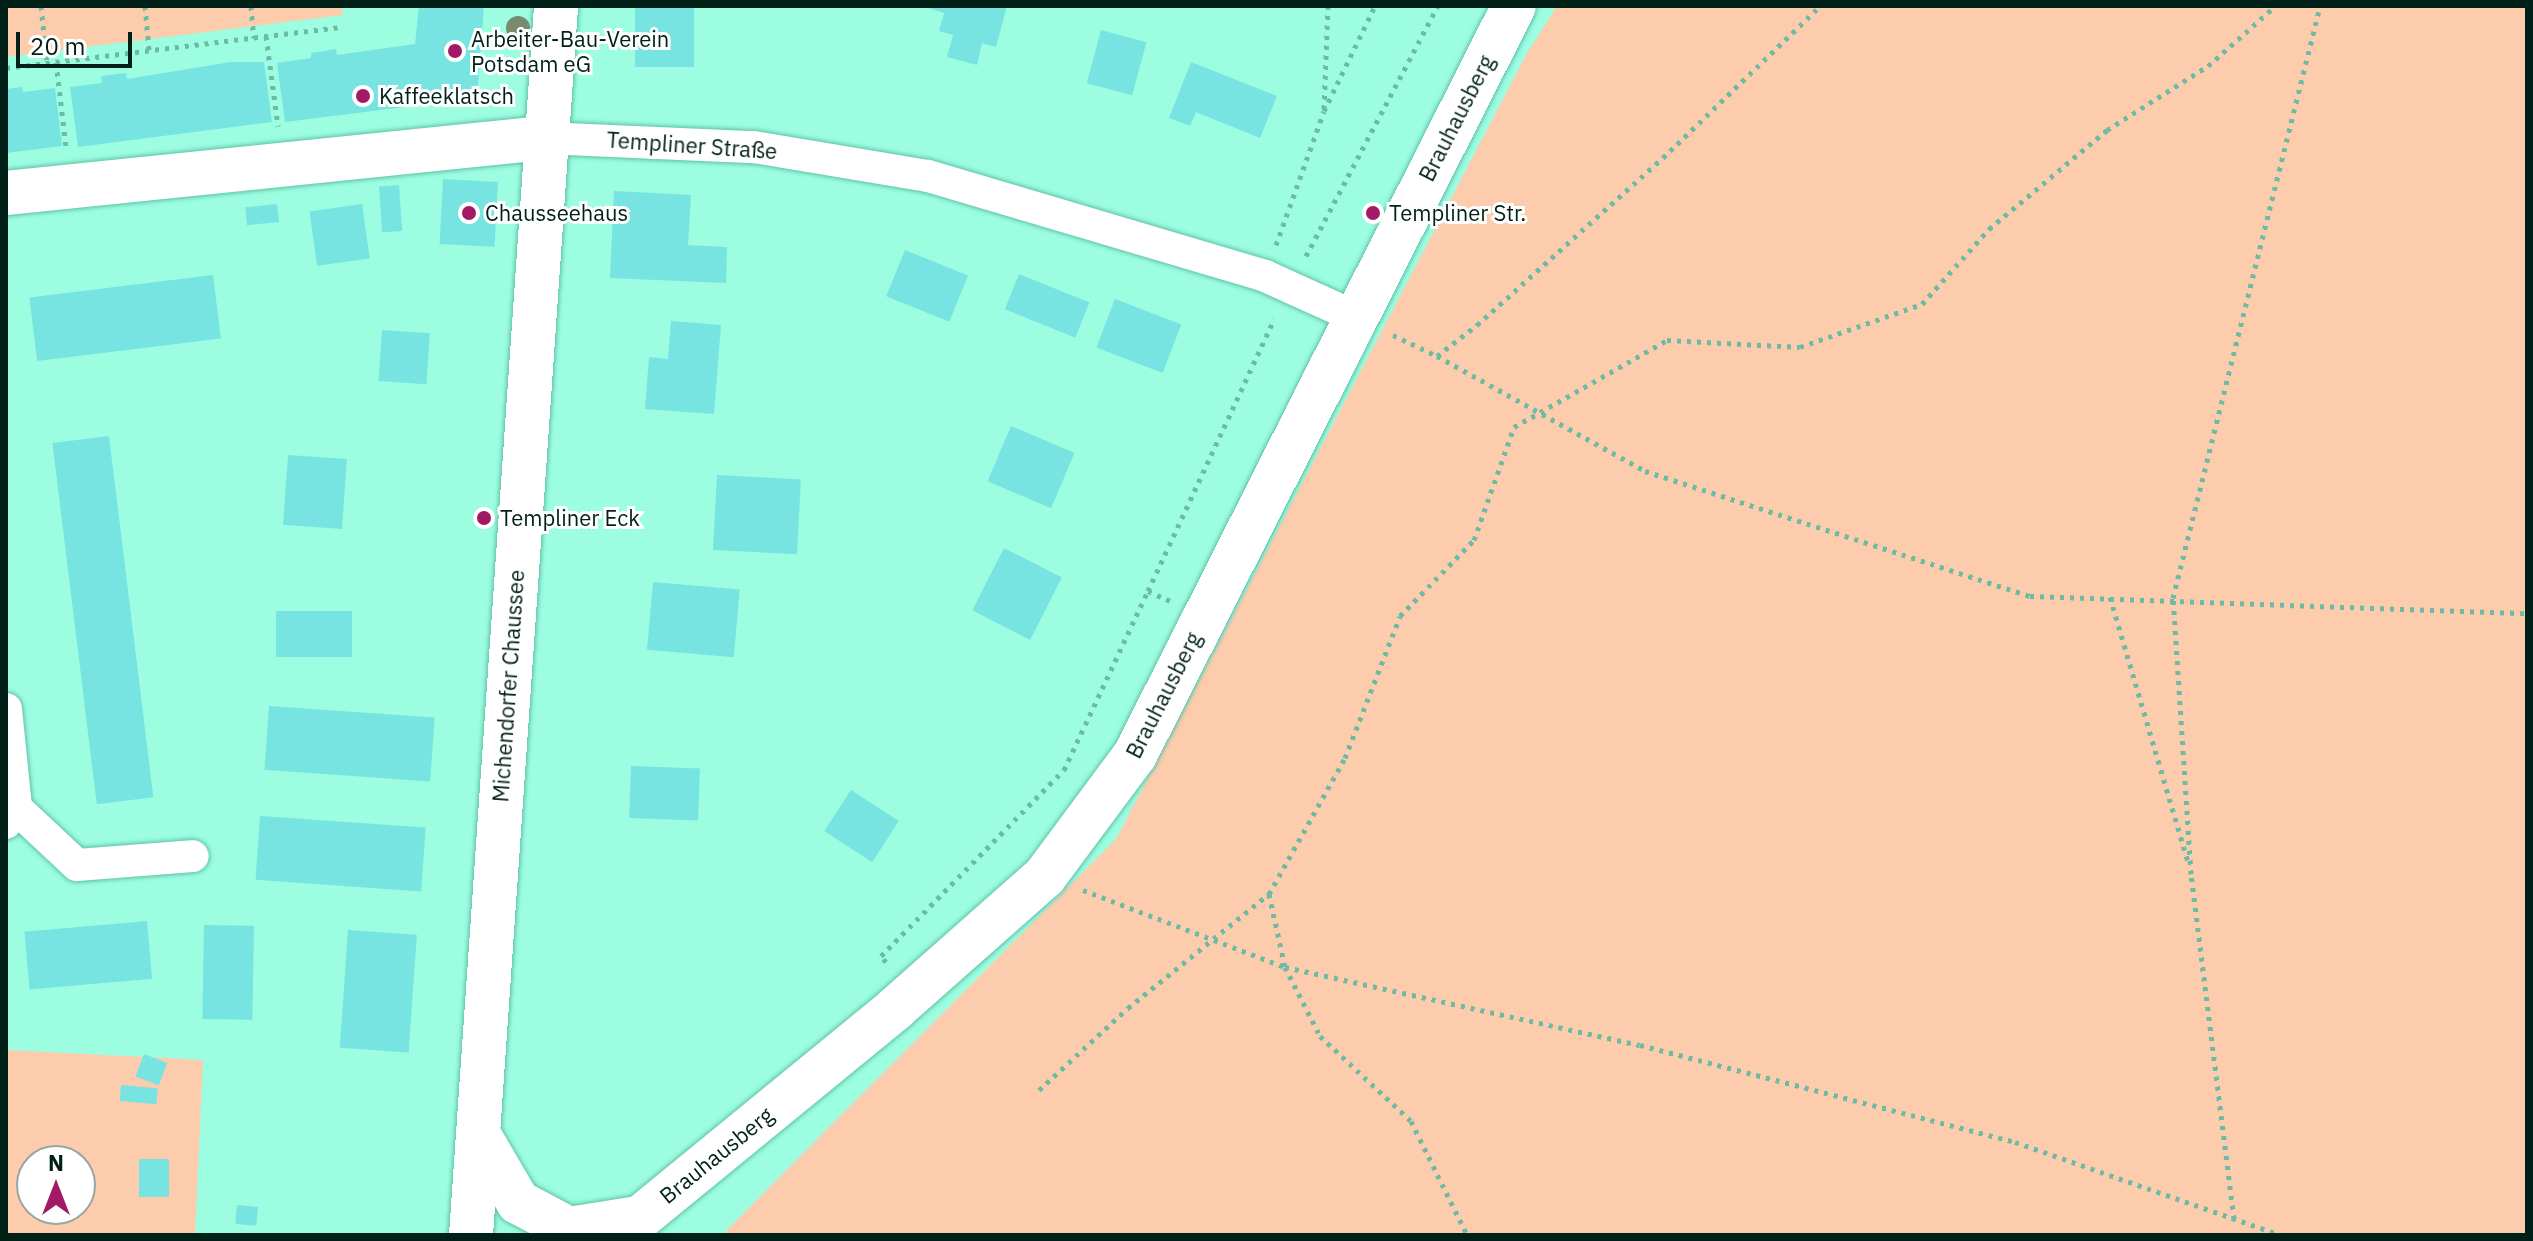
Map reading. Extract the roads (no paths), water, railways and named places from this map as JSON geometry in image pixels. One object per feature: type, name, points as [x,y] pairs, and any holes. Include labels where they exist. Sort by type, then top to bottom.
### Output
[{"type":"main road","name":"Michendorfer Chaussee","points":[[471,1235],[544,138],[556,6]]},
{"type":"main road","name":"Brauhausberg","points":[[629,1227],[912,994],[1045,876],[1135,755],[1514,6]]},
{"type":"main road","name":"Templiner Straße","points":[[6,193],[71,183],[283,167],[544,138]]},
{"type":"main road","points":[[479,1135],[518,1202],[569,1229],[629,1227]]},
{"type":"street","name":"Templiner Straße","points":[[544,138],[754,147],[842,158],[928,176],[1277,282],[1356,317]]},
{"type":"street","points":[[6,709],[11,815],[77,865],[193,856]]},
{"type":"place","name":"Arbeiter-Bau-Verein Potsdam eG","points":[[455,51]]},
{"type":"place","name":"Kaffeeklatsch","points":[[363,96]]},
{"type":"place","name":"Chausseehaus","points":[[469,213]]},
{"type":"place","name":"Templiner Str.","points":[[1373,213]]},
{"type":"place","name":"Templiner Eck","points":[[484,518]]}]
